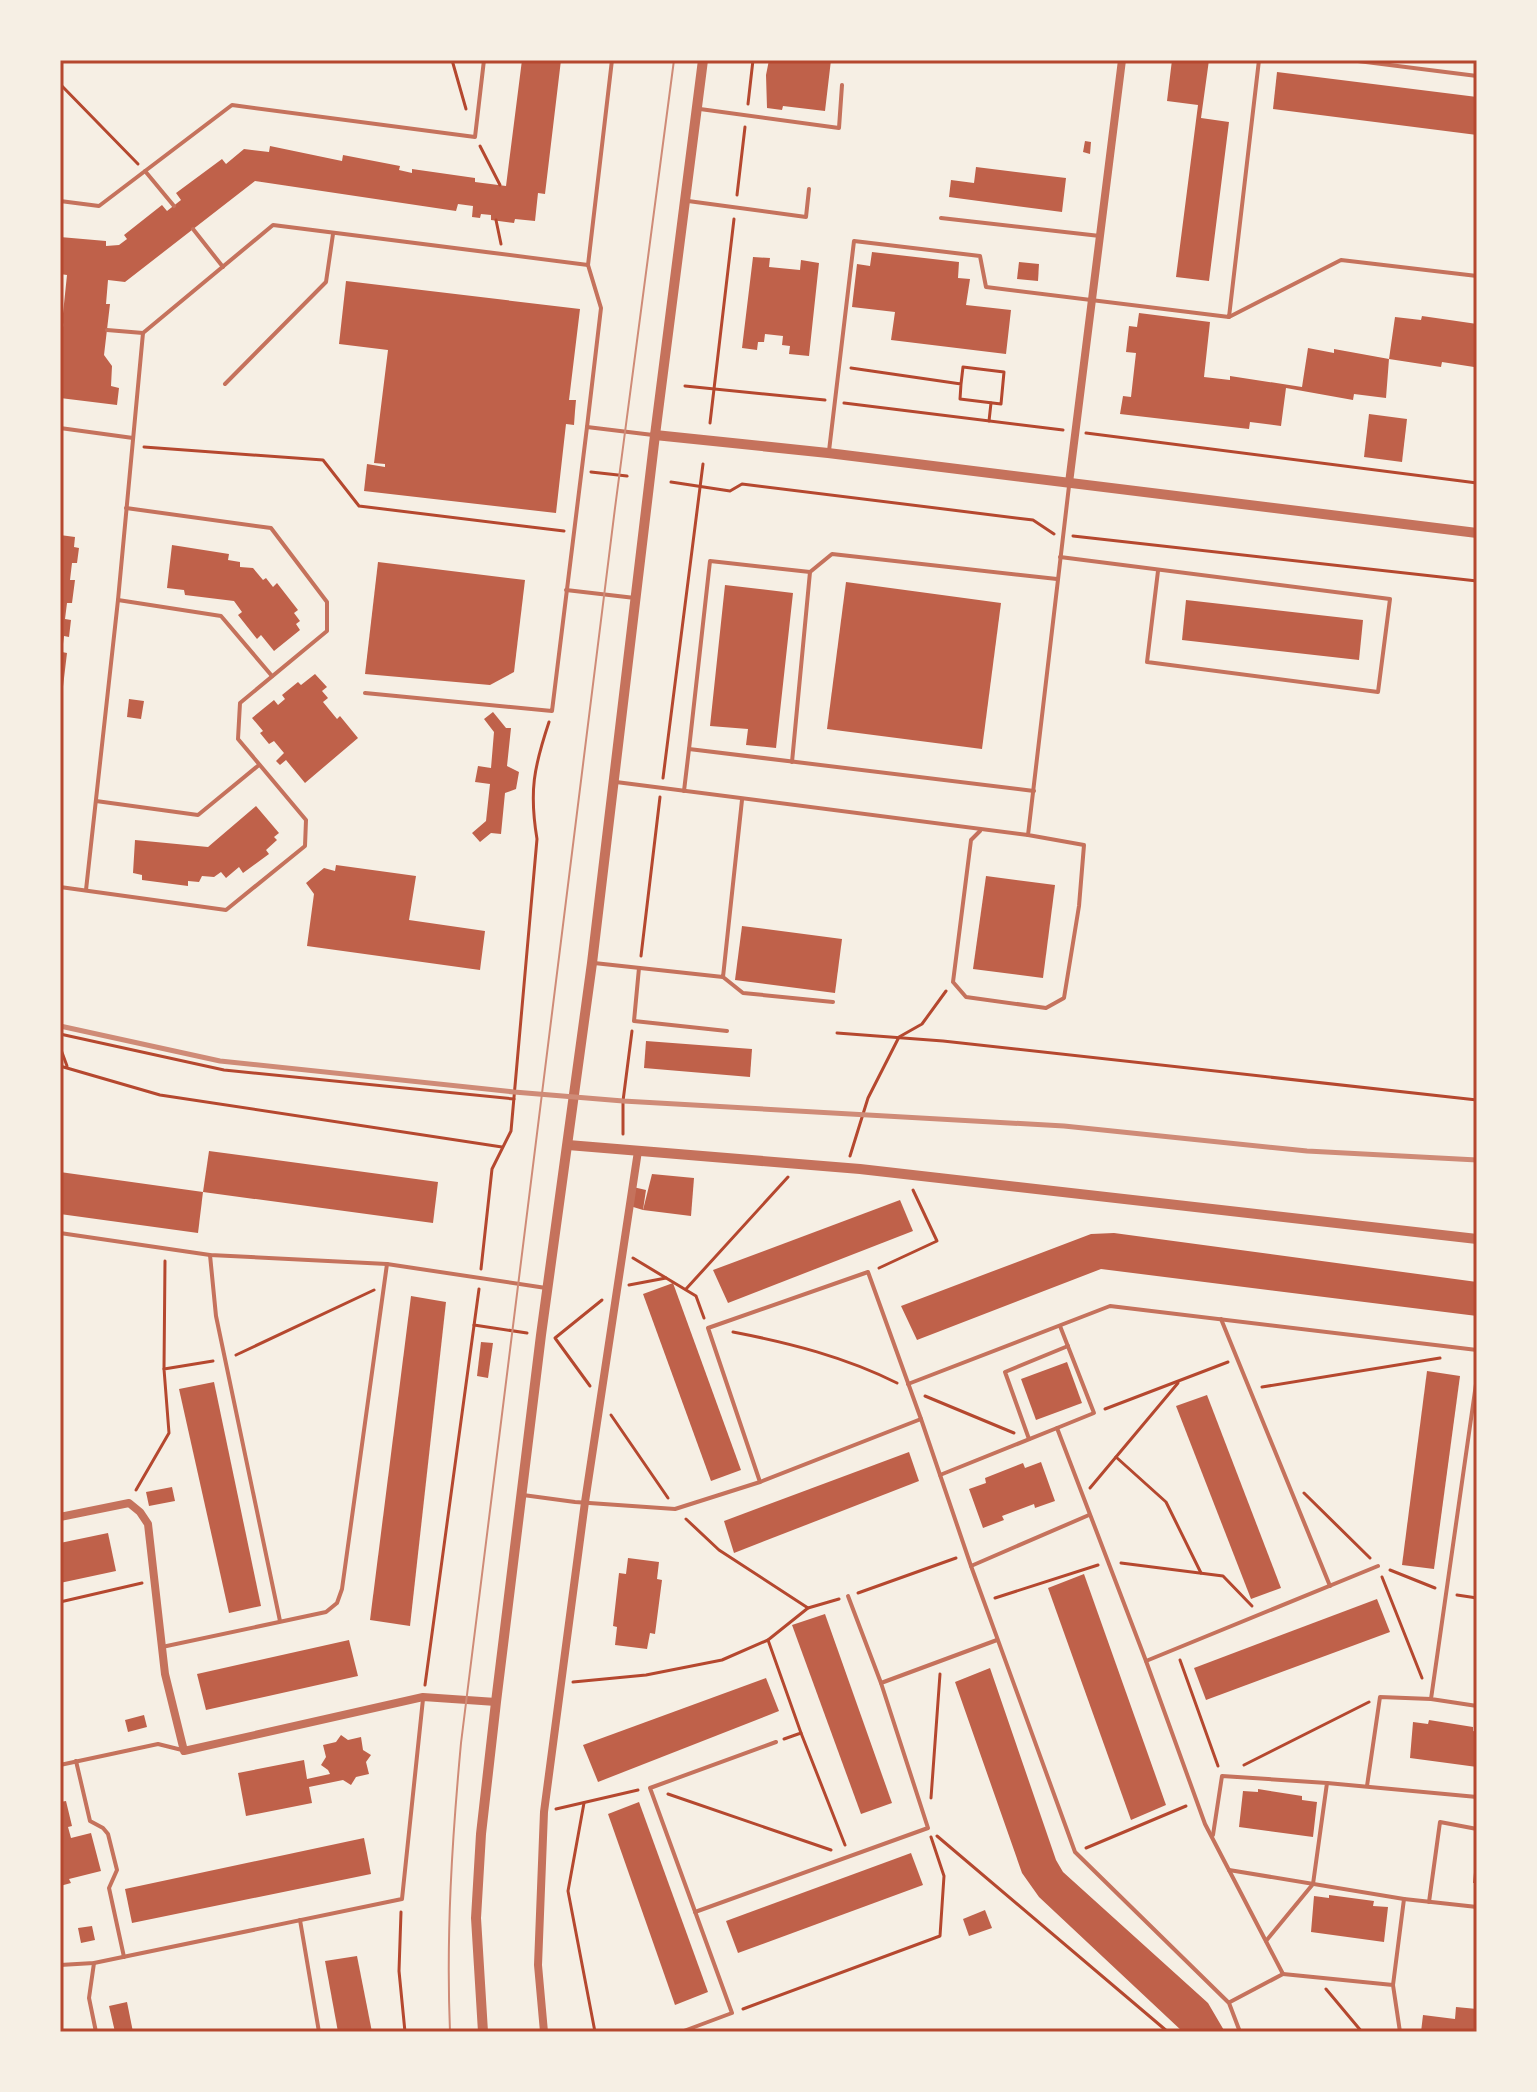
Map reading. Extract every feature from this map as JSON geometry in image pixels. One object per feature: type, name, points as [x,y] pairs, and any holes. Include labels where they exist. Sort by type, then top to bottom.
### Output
[{"type":"street","points":[[483,2032],[476,1918],[481,1834],[521,1494],[592,963],[703,60]]},
{"type":"street","points":[[1069,483],[1122,60]]},
{"type":"street","points":[[655,435],[828,453],[1477,533]]},
{"type":"street","points":[[568,1145],[849,1168],[1477,1239]]},
{"type":"street","points":[[544,2032],[538,1965],[544,1812],[585,1502],[638,1151]]},
{"type":"street","points":[[60,1517],[129,1503],[148,1524],[165,1674],[184,1751],[423,1697],[496,1702]]},
{"type":"lane","points":[[60,201],[99,206],[232,105],[475,137],[484,60]]},
{"type":"lane","points":[[365,693],[552,711],[601,308],[588,265],[612,60]]},
{"type":"lane","points":[[1229,317],[1259,60]]},
{"type":"lane","points":[[1350,60],[1477,76]]},
{"type":"lane","points":[[697,109],[839,128],[842,85]]},
{"type":"lane","points":[[145,171],[174,206]]},
{"type":"lane","points":[[685,201],[806,217],[809,189]]},
{"type":"lane","points":[[941,218],[1100,236]]},
{"type":"lane","points":[[107,330],[143,333],[273,225],[588,265]]},
{"type":"lane","points":[[193,229],[223,267]]},
{"type":"lane","points":[[225,384],[326,282],[333,234]]},
{"type":"lane","points":[[828,453],[854,241],[980,256],[986,287],[1229,317],[1341,260],[1477,276]]},
{"type":"lane","points":[[86,890],[143,333]]},
{"type":"lane","points":[[587,427],[655,435]]},
{"type":"lane","points":[[60,428],[133,438]]},
{"type":"lane","points":[[1028,835],[1069,483]]},
{"type":"lane","points":[[60,887],[226,910],[305,846],[306,820],[238,739],[240,703],[327,631],[327,602],[271,528],[126,508]]},
{"type":"lane","points":[[792,762],[810,572],[832,554],[1057,579]]},
{"type":"lane","points":[[1060,557],[1390,599],[1378,692],[1147,662],[1158,571]]},
{"type":"lane","points":[[684,791],[710,561],[810,572]]},
{"type":"lane","points":[[566,590],[635,598]]},
{"type":"lane","points":[[118,600],[221,616],[272,676]]},
{"type":"lane","points":[[689,749],[1034,791]]},
{"type":"lane","points":[[96,801],[198,815],[259,765]]},
{"type":"lane","points":[[614,781],[1084,845],[1079,906],[1064,998],[1046,1008],[966,997],[953,982],[971,840],[980,831]]},
{"type":"lane","points":[[723,977],[742,798]]},
{"type":"lane","points":[[592,963],[723,977],[743,993],[833,1002]]},
{"type":"lane","points":[[639,968],[634,1021],[727,1031]]},
{"type":"lane","points":[[60,1233],[210,1255],[387,1264],[548,1288]]},
{"type":"lane","points":[[210,1255],[216,1316],[280,1622]]},
{"type":"lane","points":[[162,1647],[326,1612],[337,1603],[342,1589],[387,1264]]},
{"type":"lane","points":[[760,1482],[708,1328],[868,1272],[1075,1852],[1229,2003],[1240,2032]]},
{"type":"lane","points":[[909,1387],[1110,1306],[1477,1350]]},
{"type":"lane","points":[[1221,1319],[1330,1586]]},
{"type":"lane","points":[[940,1475],[1094,1413],[1060,1325]]},
{"type":"lane","points":[[1029,1439],[1005,1372],[1068,1346]]},
{"type":"lane","points":[[1431,1699],[1477,1377]]},
{"type":"lane","points":[[521,1494],[675,1509],[760,1482],[921,1419]]},
{"type":"lane","points":[[1057,1428],[1197,1802],[1283,1974]]},
{"type":"lane","points":[[971,1566],[1089,1515]]},
{"type":"lane","points":[[1146,1661],[1378,1566]]},
{"type":"lane","points":[[695,1912],[928,1828],[881,1683],[848,1596]]},
{"type":"lane","points":[[881,1683],[997,1640]]},
{"type":"lane","points":[[60,1965],[94,1963],[402,1899],[423,1697]]},
{"type":"lane","points":[[1367,1786],[1380,1697],[1431,1699],[1477,1706]]},
{"type":"lane","points":[[681,2032],[732,2013],[650,1788],[776,1742]]},
{"type":"lane","points":[[60,1765],[158,1744],[184,1751]]},
{"type":"lane","points":[[76,1761],[90,1821],[108,1834],[117,1870],[109,1888],[124,1957]]},
{"type":"lane","points":[[1213,1838],[1222,1776],[1477,1797]]},
{"type":"lane","points":[[1266,1941],[1313,1884],[1327,1783]]},
{"type":"lane","points":[[1429,1902],[1440,1822],[1477,1829]]},
{"type":"lane","points":[[1229,1870],[1404,1899],[1477,1907]]},
{"type":"lane","points":[[1400,2032],[1393,1985],[1404,1899]]},
{"type":"lane","points":[[300,1920],[319,2032]]},
{"type":"lane","points":[[94,1963],[89,1998],[96,2032]]},
{"type":"lane","points":[[1229,2003],[1283,1974],[1393,1985]]},
{"type":"path","points":[[452,60],[475,137],[500,185]]},
{"type":"path","points":[[710,423],[753,60]]},
{"type":"path","points":[[60,84],[145,171]]},
{"type":"path","points":[[496,220],[503,254]]},
{"type":"path","points":[[839,366],[961,384]]},
{"type":"path","points":[[963,367],[1004,372],[1001,404],[960,399],[961,384],[963,367]]},
{"type":"path","points":[[685,386],[1075,431],[1477,483]]},
{"type":"path","points":[[989,421],[991,403]]},
{"type":"path","points":[[132,446],[323,460],[359,506],[573,532]]},
{"type":"path","points":[[639,968],[703,464]]},
{"type":"path","points":[[581,470],[627,476]]},
{"type":"path","points":[[671,482],[730,491],[742,484],[1033,520],[1051,534],[1477,581]]},
{"type":"path","points":[[423,1697],[492,1169],[511,1131],[537,839],[532,805],[535,762],[552,711]]},
{"type":"path","points":[[849,1168],[850,1155],[868,1098],[899,1037],[922,1024],[953,982]]},
{"type":"path","points":[[623,1150],[623,1101],[634,1021]]},
{"type":"path","points":[[837,1033],[899,1037],[1477,1100]]},
{"type":"path","points":[[60,1034],[224,1070],[514,1099]]},
{"type":"path","points":[[60,1047],[67,1067]]},
{"type":"path","points":[[60,1066],[160,1095],[502,1147]]},
{"type":"path","points":[[686,1289],[788,1176]]},
{"type":"path","points":[[868,1272],[937,1241],[912,1187]]},
{"type":"path","points":[[164,1369],[165,1248]]},
{"type":"path","points":[[623,1252],[696,1296],[708,1328],[832,1355],[859,1364],[1029,1439]]},
{"type":"path","points":[[474,1325],[527,1333]]},
{"type":"path","points":[[555,1338],[675,1509],[719,1550],[808,1608]]},
{"type":"path","points":[[1250,1389],[1447,1356]]},
{"type":"path","points":[[1094,1413],[1237,1358]]},
{"type":"path","points":[[1083,1497],[1180,1380]]},
{"type":"path","points":[[1116,1457],[1166,1502],[1201,1573]]},
{"type":"path","points":[[1305,1493],[1378,1566],[1431,1699]]},
{"type":"path","points":[[561,1684],[646,1675],[722,1660],[768,1640],[808,1608],[967,1554]]},
{"type":"path","points":[[984,1602],[1108,1562],[1223,1576],[1260,1614]]},
{"type":"path","points":[[1378,1566],[1446,1593],[1477,1598]]},
{"type":"path","points":[[60,1602],[154,1580]]},
{"type":"path","points":[[768,1640],[850,1856]]},
{"type":"path","points":[[1175,1649],[1222,1776],[1380,1697]]},
{"type":"path","points":[[931,1798],[940,1661]]},
{"type":"path","points":[[776,1742],[801,1733]]},
{"type":"path","points":[[544,1812],[650,1788],[850,1856]]},
{"type":"path","points":[[1075,1852],[1197,1802]]},
{"type":"path","points":[[584,1803],[568,1891],[595,2032]]},
{"type":"path","points":[[732,2013],[940,1936],[944,1876],[928,1828]]},
{"type":"path","points":[[928,1828],[1168,2032]]},
{"type":"path","points":[[402,1899],[399,1971],[405,2032]]},
{"type":"path","points":[[1316,1977],[1362,2032]]},
{"type":"building","points":[[522,60],[561,60],[545,194],[538,193],[535,221],[515,219],[514,223],[491,220],[491,215],[481,214],[480,218],[472,217],[473,206],[458,204],[456,211],[255,181],[125,282],[108,280],[106,304],[110,304],[104,355],[112,366],[111,386],[119,388],[117,405],[60,398],[60,342],[67,275],[60,274],[60,237],[106,241],[106,246],[119,245],[127,239],[124,235],[162,205],[167,211],[181,200],[176,193],[222,159],[226,164],[244,149],[269,152],[270,146],[342,161],[343,155],[400,166],[399,170],[412,173],[412,169],[506,186]]},
{"type":"building","points":[[769,60],[831,60],[825,111],[783,106],[782,110],[767,108]]},
{"type":"building","points":[[1172,60],[1209,60],[1201,118],[1229,122],[1209,281],[1176,277],[1198,105],[1167,101]]},
{"type":"building","points":[[1277,72],[1477,97],[1477,135],[1273,109]]},
{"type":"building","points":[[1085,141],[1091,142],[1090,154],[1083,152]]},
{"type":"building","points":[[976,167],[1066,178],[1062,212],[949,197],[951,180],[974,183]]},
{"type":"building","points":[[872,252],[959,262],[958,278],[970,279],[966,305],[1011,310],[1006,354],[891,340],[895,312],[852,307],[857,264],[870,266]]},
{"type":"building","points":[[753,257],[770,258],[769,267],[800,270],[801,260],[819,263],[809,356],[789,354],[790,346],[782,345],[783,336],[765,334],[764,342],[758,342],[757,350],[742,348]]},
{"type":"building","points":[[1019,262],[1039,264],[1038,281],[1017,279]]},
{"type":"building","points":[[346,281],[580,309],[569,400],[576,400],[574,425],[566,424],[556,513],[364,491],[367,464],[385,467],[385,464],[374,463],[388,350],[339,344]]},
{"type":"building","points":[[1139,313],[1210,322],[1204,377],[1230,380],[1230,376],[1302,387],[1308,348],[1334,353],[1334,349],[1389,359],[1386,398],[1354,394],[1353,400],[1286,388],[1281,426],[1250,422],[1249,429],[1120,414],[1123,396],[1131,397],[1136,353],[1126,352],[1129,326],[1137,327]]},
{"type":"building","points":[[1422,316],[1477,324],[1474,367],[1442,362],[1441,367],[1389,359],[1395,317],[1421,320]]},
{"type":"building","points":[[1369,414],[1407,419],[1402,462],[1364,457]]},
{"type":"building","points":[[60,535],[75,537],[74,547],[79,548],[77,563],[72,563],[70,580],[75,580],[72,603],[67,603],[65,619],[71,620],[69,637],[64,636],[62,652],[67,653],[62,695]]},
{"type":"building","points":[[172,545],[229,554],[228,560],[240,562],[240,567],[253,568],[273,587],[277,583],[298,610],[294,613],[300,621],[296,624],[300,630],[274,651],[261,635],[257,639],[238,615],[242,612],[234,601],[185,595],[184,590],[167,588]]},
{"type":"building","points":[[378,562],[525,580],[514,672],[490,685],[365,674]]},
{"type":"building","points":[[846,582],[1001,603],[982,749],[827,729]]},
{"type":"building","points":[[725,585],[793,593],[776,748],[746,745],[748,729],[710,726]]},
{"type":"building","points":[[1186,600],[1363,620],[1359,660],[1182,640]]},
{"type":"building","points":[[315,674],[327,687],[322,691],[328,698],[323,702],[337,719],[340,716],[358,738],[305,783],[286,760],[280,765],[276,761],[284,753],[274,741],[269,744],[252,718],[274,700],[278,705],[285,699],[282,695]]},
{"type":"building","points":[[129,699],[144,701],[141,719],[127,717]]},
{"type":"building","points":[[493,712],[506,728],[511,728],[507,766],[519,772],[516,789],[505,793],[501,834],[491,833],[480,842],[472,833],[486,821],[490,784],[475,782],[478,766],[491,768],[494,732],[484,719]]},
{"type":"building","points":[[256,806],[279,833],[274,837],[277,840],[266,850],[269,854],[243,873],[239,867],[226,878],[221,872],[214,877],[202,876],[199,882],[188,881],[188,886],[142,880],[142,875],[133,873],[135,840],[208,847]]},
{"type":"building","points":[[336,865],[416,876],[409,920],[485,931],[480,970],[307,946],[314,894],[306,883],[324,868],[335,871]]},
{"type":"building","points":[[986,876],[1055,885],[1043,978],[973,969]]},
{"type":"building","points":[[742,926],[842,939],[835,993],[735,980]]},
{"type":"building","points":[[646,1041],[752,1049],[750,1077],[644,1068]]},
{"type":"building","points":[[209,1151],[438,1182],[433,1223],[203,1192]]},
{"type":"building","points":[[60,1172],[203,1192],[198,1233],[60,1214]]},
{"type":"building","points":[[652,1174],[694,1178],[691,1216],[643,1210]]},
{"type":"building","points":[[633,1187],[646,1190],[643,1210],[630,1206]]},
{"type":"building","points":[[900,1200],[913,1231],[728,1303],[713,1270]]},
{"type":"building","points":[[1114,1233],[1477,1282],[1477,1316],[1101,1269],[917,1340],[901,1306],[1091,1234]]},
{"type":"building","points":[[673,1283],[741,1470],[711,1481],[643,1294]]},
{"type":"building","points":[[411,1296],[446,1302],[410,1626],[370,1620]]},
{"type":"building","points":[[481,1342],[493,1343],[488,1378],[477,1376]]},
{"type":"building","points":[[1067,1362],[1082,1403],[1036,1420],[1021,1379]]},
{"type":"building","points":[[1427,1371],[1460,1376],[1434,1569],[1402,1565]]},
{"type":"building","points":[[214,1382],[261,1606],[229,1613],[179,1389]]},
{"type":"building","points":[[1207,1395],[1281,1588],[1251,1599],[1176,1406]]},
{"type":"building","points":[[909,1452],[919,1481],[734,1553],[724,1521]]},
{"type":"building","points":[[1041,1462],[1055,1501],[1035,1508],[1034,1504],[1002,1516],[1004,1520],[983,1528],[969,1489],[986,1483],[985,1478],[1023,1463],[1025,1468]]},
{"type":"building","points":[[172,1487],[175,1501],[149,1506],[146,1492]]},
{"type":"building","points":[[108,1533],[116,1571],[60,1583],[60,1543]]},
{"type":"building","points":[[628,1558],[659,1562],[657,1579],[662,1580],[655,1634],[650,1633],[647,1649],[615,1645],[617,1627],[613,1626],[619,1573],[626,1574]]},
{"type":"building","points":[[1084,1574],[1166,1805],[1131,1820],[1048,1588]]},
{"type":"building","points":[[1377,1599],[1390,1632],[1206,1700],[1194,1668]]},
{"type":"building","points":[[825,1614],[892,1803],[861,1814],[792,1625]]},
{"type":"building","points":[[349,1640],[358,1676],[206,1710],[197,1674]]},
{"type":"building","points":[[990,1668],[1056,1860],[1063,1872],[1208,2003],[1225,2032],[1183,2032],[1039,1897],[1022,1873],[955,1682]]},
{"type":"building","points":[[766,1678],[779,1711],[598,1782],[583,1745]]},
{"type":"building","points":[[144,1715],[147,1727],[128,1732],[125,1720]]},
{"type":"building","points":[[1429,1720],[1473,1727],[1473,1731],[1477,1732],[1477,1767],[1410,1758],[1413,1722],[1428,1724]]},
{"type":"building","points":[[341,1735],[348,1740],[361,1737],[363,1750],[371,1755],[366,1762],[369,1774],[356,1777],[351,1785],[343,1780],[309,1787],[312,1803],[246,1816],[238,1773],[304,1760],[307,1779],[330,1774],[321,1765],[326,1757],[323,1745],[336,1742]]},
{"type":"building","points":[[1258,1789],[1302,1796],[1302,1800],[1317,1802],[1313,1837],[1239,1827],[1243,1791],[1258,1792]]},
{"type":"building","points":[[66,1801],[72,1826],[68,1827],[71,1838],[91,1833],[101,1871],[69,1879],[71,1883],[60,1886],[60,1802]]},
{"type":"building","points":[[639,1802],[708,1992],[675,2005],[608,1814]]},
{"type":"building","points":[[364,1838],[371,1874],[132,1923],[125,1889]]},
{"type":"building","points":[[911,1853],[923,1885],[738,1953],[726,1921]]},
{"type":"building","points":[[1475,1862],[1477,1883],[1473,1883]]},
{"type":"building","points":[[1329,1895],[1374,1901],[1373,1906],[1388,1907],[1384,1942],[1311,1932],[1314,1896],[1329,1898]]},
{"type":"building","points":[[985,1910],[992,1928],[969,1936],[963,1919]]},
{"type":"building","points":[[92,1926],[95,1940],[81,1943],[78,1928]]},
{"type":"building","points":[[357,1956],[372,2032],[338,2032],[325,1961]]},
{"type":"building","points":[[127,2002],[133,2032],[115,2032],[109,2006]]},
{"type":"building","points":[[1456,2007],[1477,2009],[1477,2032],[1421,2032],[1423,2015],[1455,2019]]},
{"type":"tram line","points":[[450,2032],[451,1888],[461,1743],[674,60]]},
{"type":"railway","points":[[60,1026],[220,1061],[514,1092],[1064,1126],[1307,1151],[1477,1160]]}]
